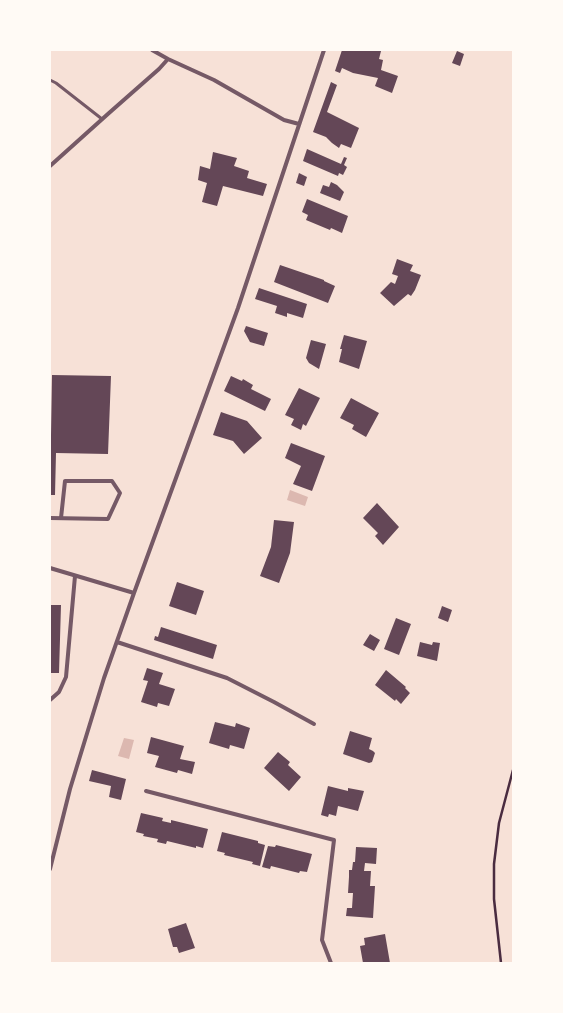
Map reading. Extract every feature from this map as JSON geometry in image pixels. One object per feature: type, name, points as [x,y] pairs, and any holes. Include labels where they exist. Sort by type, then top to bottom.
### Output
[{"type":"street","points":[[152,50],[214,80],[284,120],[299,124]]},
{"type":"street","points":[[50,869],[70,789],[117,642],[238,308],[324,50]]},
{"type":"street","points":[[50,165],[159,69],[168,59]]},
{"type":"street","points":[[50,518],[108,519],[120,493],[112,480],[65,481],[61,518]]},
{"type":"street","points":[[50,568],[134,593]]},
{"type":"street","points":[[50,700],[59,692],[66,677],[74,576]]},
{"type":"street","points":[[117,642],[227,678],[314,724]]},
{"type":"street","points":[[146,791],[334,840],[322,940],[331,963]]},
{"type":"lane","points":[[50,80],[56,83],[102,119]]},
{"type":"path","points":[[501,963],[494,899],[494,864],[499,823],[513,770]]},
{"type":"shaded area","points":[[290,490],[308,497],[305,506],[287,500]]},
{"type":"shaded area","points":[[124,738],[134,740],[129,759],[118,756]]},
{"type":"building","points":[[342,50],[381,51],[379,59],[383,60],[381,70],[398,76],[392,93],[375,86],[378,78],[353,73],[342,68],[340,73],[335,71]]},
{"type":"building","points":[[457,51],[464,54],[460,66],[452,63]]},
{"type":"building","points":[[331,82],[337,85],[327,112],[359,128],[351,148],[341,144],[339,148],[326,137],[313,132]]},
{"type":"building","points":[[307,149],[341,164],[344,157],[347,158],[344,165],[347,167],[343,175],[339,173],[338,176],[303,161]]},
{"type":"building","points":[[213,152],[237,158],[234,166],[249,171],[247,178],[267,184],[263,196],[223,186],[217,206],[202,202],[207,183],[198,180],[200,166],[210,169]]},
{"type":"building","points":[[299,173],[307,177],[304,186],[296,183]]},
{"type":"building","points":[[331,182],[337,185],[344,192],[340,201],[320,193],[323,185],[329,187]]},
{"type":"building","points":[[307,199],[348,216],[342,233],[331,228],[330,230],[306,220],[308,215],[302,212]]},
{"type":"building","points":[[397,259],[413,265],[410,271],[421,275],[411,296],[408,294],[394,306],[380,293],[391,282],[395,284],[398,276],[392,274]]},
{"type":"building","points":[[280,265],[324,280],[335,286],[328,303],[274,282]]},
{"type":"building","points":[[259,288],[307,304],[303,318],[287,313],[287,317],[275,313],[277,306],[255,299]]},
{"type":"building","points":[[246,326],[268,333],[264,346],[250,342],[244,331]]},
{"type":"building","points":[[344,335],[367,341],[359,369],[339,362],[342,349],[340,349]]},
{"type":"building","points":[[311,340],[326,344],[319,369],[309,363],[306,358]]},
{"type":"building","points":[[52,375],[111,376],[108,454],[56,453],[55,495],[50,495]]},
{"type":"building","points":[[231,376],[242,381],[243,379],[253,385],[251,389],[271,399],[265,411],[224,391]]},
{"type":"building","points":[[299,388],[320,398],[306,426],[303,424],[301,430],[291,425],[294,419],[285,415]]},
{"type":"building","points":[[351,398],[379,413],[366,437],[352,429],[354,425],[340,418]]},
{"type":"building","points":[[221,412],[247,421],[262,438],[244,454],[233,441],[213,435]]},
{"type":"building","points":[[291,443],[325,456],[312,491],[293,484],[301,466],[285,458]]},
{"type":"building","points":[[377,503],[399,527],[383,545],[375,536],[378,533],[363,518]]},
{"type":"building","points":[[274,520],[294,522],[290,553],[279,583],[260,576],[271,547]]},
{"type":"building","points":[[177,582],[204,591],[196,615],[169,606]]},
{"type":"building","points":[[50,605],[61,605],[59,673],[50,673]]},
{"type":"building","points":[[442,606],[452,610],[448,622],[438,618]]},
{"type":"building","points":[[396,618],[411,624],[399,655],[384,649]]},
{"type":"building","points":[[161,627],[217,645],[213,659],[154,640],[155,636],[158,637]]},
{"type":"building","points":[[370,634],[380,640],[374,651],[363,645]]},
{"type":"building","points":[[420,642],[432,645],[433,642],[440,643],[437,661],[417,656]]},
{"type":"building","points":[[147,668],[163,673],[159,684],[175,689],[169,706],[158,703],[157,707],[141,702],[148,681],[143,680]]},
{"type":"building","points":[[386,670],[406,687],[405,688],[410,693],[401,704],[375,685]]},
{"type":"building","points":[[215,722],[235,727],[236,723],[250,728],[244,749],[230,745],[229,749],[209,743]]},
{"type":"building","points":[[350,731],[372,738],[369,749],[375,753],[372,762],[369,763],[343,754]]},
{"type":"building","points":[[151,737],[184,746],[180,759],[195,762],[192,774],[178,770],[177,773],[155,767],[159,756],[147,753]]},
{"type":"building","points":[[278,752],[290,762],[288,765],[301,777],[289,791],[264,768]]},
{"type":"building","points":[[92,770],[126,779],[121,800],[109,797],[111,786],[89,781]]},
{"type":"building","points":[[328,786],[348,791],[348,788],[364,791],[358,811],[338,806],[336,816],[329,814],[328,817],[321,815]]},
{"type":"building","points":[[141,813],[163,818],[162,821],[171,823],[171,820],[208,829],[203,848],[196,846],[196,848],[167,841],[166,844],[157,842],[158,839],[143,836],[144,834],[136,832]]},
{"type":"building","points":[[222,832],[258,841],[258,843],[265,845],[260,866],[252,864],[253,862],[224,855],[225,853],[217,851]]},
{"type":"building","points":[[276,845],[312,854],[307,872],[300,871],[299,873],[271,866],[270,869],[262,867],[268,846],[275,847]]},
{"type":"building","points":[[356,847],[377,848],[376,864],[365,863],[364,871],[371,871],[370,886],[375,886],[373,918],[346,916],[347,908],[352,908],[353,893],[348,893],[349,870],[352,870],[353,862],[355,862]]},
{"type":"building","points":[[186,923],[195,948],[179,953],[177,947],[173,947],[168,929]]},
{"type":"building","points":[[385,934],[390,963],[363,963],[360,946],[365,945],[364,938]]}]
